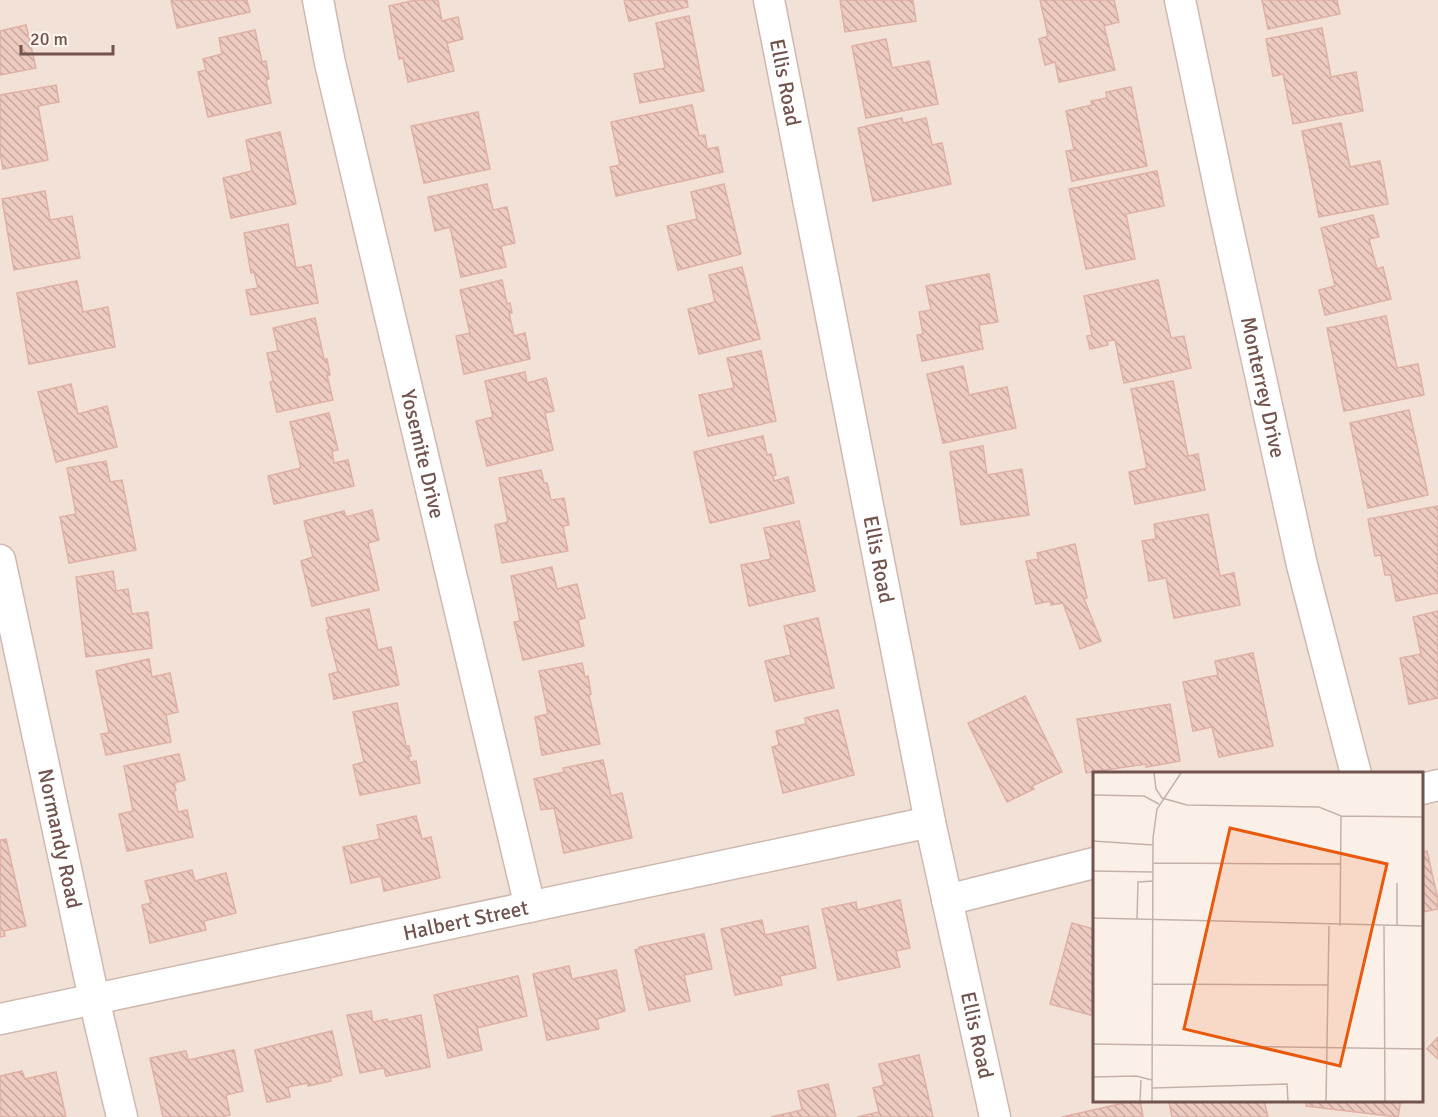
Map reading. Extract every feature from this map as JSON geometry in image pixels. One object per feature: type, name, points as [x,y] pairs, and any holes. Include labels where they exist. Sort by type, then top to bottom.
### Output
[{"type":"street","name":"Yosemite Drive","points":[[318,0],[336,86],[530,907]]},
{"type":"street","name":"Ellis Road","points":[[769,0],[930,822],[995,1117]]},
{"type":"street","name":"Monterrey Drive","points":[[1180,0],[1302,565],[1355,772]]},
{"type":"street","name":"Normandy Road","points":[[0,560],[94,999],[122,1117]]},
{"type":"street","points":[[1423,789],[1438,785]]},
{"type":"street","name":"Halbert Street","points":[[0,1019],[930,822]]},
{"type":"street","points":[[947,900],[1093,864]]},
{"type":"shaded area","points":[[0,0],[1438,0],[1438,1117],[0,1117]]},
{"type":"building","points":[[171,0],[247,0],[250,12],[177,28]]},
{"type":"building","points":[[416,0],[438,0],[442,21],[458,17],[463,39],[447,43],[454,71],[408,82],[403,58],[399,59],[389,6]]},
{"type":"building","points":[[624,0],[687,0],[688,7],[629,21]]},
{"type":"building","points":[[840,0],[913,0],[916,21],[845,32]]},
{"type":"building","points":[[1040,0],[1114,0],[1119,22],[1104,26],[1115,70],[1059,82],[1055,62],[1045,65],[1039,39],[1048,36]]},
{"type":"building","points":[[1262,0],[1337,0],[1340,14],[1268,29]]},
{"type":"building","points":[[689,16],[704,91],[640,103],[634,74],[665,68],[656,23]]},
{"type":"building","points":[[26,25],[36,68],[0,75],[0,31]]},
{"type":"building","points":[[1322,28],[1331,77],[1356,72],[1363,111],[1293,124],[1283,74],[1273,76],[1266,39]]},
{"type":"building","points":[[255,30],[262,62],[266,61],[269,79],[266,80],[271,103],[208,117],[198,72],[206,70],[203,59],[222,54],[219,38]]},
{"type":"building","points":[[886,39],[892,68],[929,61],[938,104],[866,118],[852,46]]},
{"type":"building","points":[[56,85],[59,102],[38,106],[48,160],[3,169],[0,152],[0,95]]},
{"type":"building","points":[[1131,87],[1147,166],[1072,181],[1066,151],[1074,150],[1066,111],[1092,105],[1091,101],[1107,98],[1106,92]]},
{"type":"building","points":[[692,105],[699,136],[705,135],[707,149],[718,147],[723,172],[616,196],[610,167],[620,165],[611,122]]},
{"type":"building","points":[[478,112],[490,169],[424,183],[411,126]]},
{"type":"building","points":[[902,118],[903,123],[926,118],[932,145],[942,143],[951,184],[873,201],[858,128]]},
{"type":"building","points":[[1341,123],[1350,167],[1380,161],[1388,204],[1319,217],[1302,131]]},
{"type":"building","points":[[280,132],[296,204],[231,218],[223,178],[252,171],[246,140]]},
{"type":"building","points":[[1157,171],[1164,206],[1126,214],[1135,259],[1086,269],[1069,189]]},
{"type":"building","points":[[487,184],[493,210],[507,207],[515,243],[501,246],[506,267],[461,277],[450,227],[435,231],[428,197]]},
{"type":"building","points":[[724,184],[741,254],[678,270],[667,226],[697,219],[691,192]]},
{"type":"building","points":[[45,191],[50,220],[72,216],[80,258],[14,270],[2,199]]},
{"type":"building","points":[[1373,215],[1379,237],[1369,239],[1377,269],[1383,267],[1391,299],[1325,315],[1319,290],[1335,286],[1321,228]]},
{"type":"building","points":[[288,224],[296,268],[311,265],[318,303],[251,315],[246,290],[258,288],[254,272],[251,273],[244,233]]},
{"type":"building","points":[[742,267],[760,339],[699,354],[688,309],[715,302],[709,275]]},
{"type":"building","points":[[989,274],[998,322],[979,325],[983,349],[922,361],[917,335],[923,334],[919,312],[931,310],[926,286]]},
{"type":"building","points":[[502,280],[507,304],[510,303],[512,313],[509,313],[514,336],[525,333],[530,359],[464,374],[456,336],[470,333],[460,290]]},
{"type":"building","points":[[1158,280],[1171,338],[1184,336],[1191,368],[1124,383],[1115,340],[1107,341],[1108,345],[1090,349],[1087,336],[1092,335],[1084,296]]},
{"type":"building","points":[[77,281],[83,312],[108,307],[115,347],[29,364],[17,293]]},
{"type":"building","points":[[1386,316],[1397,368],[1418,364],[1424,395],[1344,411],[1327,328]]},
{"type":"building","points":[[315,318],[324,359],[327,359],[330,375],[327,375],[333,400],[277,412],[270,382],[273,381],[267,353],[278,351],[273,328]]},
{"type":"building","points":[[761,351],[776,421],[708,436],[699,395],[734,388],[727,358]]},
{"type":"building","points":[[963,366],[969,395],[1007,387],[1016,428],[943,443],[927,374]]},
{"type":"building","points":[[525,372],[527,383],[546,378],[554,411],[545,413],[553,450],[487,466],[476,421],[493,417],[485,381]]},
{"type":"building","points":[[1173,381],[1188,456],[1198,454],[1205,490],[1135,504],[1129,472],[1147,468],[1131,389]]},
{"type":"building","points":[[71,384],[78,414],[107,406],[117,447],[56,462],[38,392]]},
{"type":"building","points":[[1409,410],[1428,495],[1368,508],[1350,423]]},
{"type":"building","points":[[329,413],[338,450],[332,451],[334,463],[348,460],[354,486],[274,504],[268,476],[301,468],[290,422]]},
{"type":"building","points":[[763,436],[767,455],[771,454],[776,475],[773,476],[774,481],[788,477],[794,503],[710,523],[694,452]]},
{"type":"building","points":[[983,446],[987,475],[1022,469],[1029,515],[961,525],[950,452]]},
{"type":"building","points":[[106,461],[110,482],[122,480],[136,550],[69,563],[60,517],[76,514],[67,468]]},
{"type":"building","points":[[541,470],[551,500],[564,498],[569,525],[563,526],[568,551],[502,563],[495,525],[508,522],[499,478]]},
{"type":"building","points":[[1438,506],[1438,593],[1396,601],[1391,575],[1385,575],[1381,555],[1375,556],[1368,519]]},
{"type":"building","points":[[372,510],[379,540],[368,543],[379,590],[312,606],[301,561],[313,557],[304,521],[344,511],[346,517]]},
{"type":"building","points":[[1208,514],[1220,576],[1234,573],[1240,605],[1174,618],[1166,578],[1149,581],[1142,541],[1156,539],[1154,524]]},
{"type":"building","points":[[799,521],[815,591],[749,606],[741,565],[771,559],[764,528]]},
{"type":"building","points":[[1075,544],[1087,598],[1084,599],[1101,641],[1080,649],[1063,603],[1051,605],[1050,601],[1036,604],[1026,561],[1039,559],[1037,553]]},
{"type":"building","points":[[552,567],[557,589],[577,584],[585,618],[578,620],[584,646],[523,660],[514,622],[520,621],[511,576]]},
{"type":"building","points":[[113,571],[116,591],[128,589],[132,614],[148,612],[152,648],[86,657],[76,577]]},
{"type":"building","points":[[369,609],[378,650],[391,647],[399,685],[334,699],[329,674],[338,672],[326,618]]},
{"type":"building","points":[[1438,611],[1438,698],[1409,704],[1400,658],[1421,654],[1413,617]]},
{"type":"building","points":[[818,618],[834,688],[775,701],[765,661],[791,655],[784,626]]},
{"type":"building","points":[[1253,653],[1273,746],[1219,757],[1212,727],[1193,731],[1183,682],[1218,675],[1215,661]]},
{"type":"building","points":[[149,659],[152,677],[170,673],[178,712],[166,715],[171,742],[106,755],[101,734],[109,733],[96,671]]},
{"type":"building","points":[[582,663],[585,677],[588,676],[591,694],[589,695],[600,744],[542,755],[535,717],[548,714],[539,671]]},
{"type":"building","points":[[1025,696],[1062,772],[1032,786],[1034,789],[1007,802],[968,723]]},
{"type":"building","points":[[397,703],[406,746],[409,746],[411,756],[408,756],[410,762],[416,761],[420,783],[360,795],[353,765],[364,762],[353,712]]},
{"type":"building","points":[[1170,704],[1180,761],[1086,773],[1077,719]]},
{"type":"building","points":[[838,710],[854,775],[783,793],[772,747],[779,745],[776,731],[806,724],[805,718]]},
{"type":"building","points":[[179,754],[185,780],[174,783],[176,790],[174,791],[178,812],[187,810],[193,837],[127,851],[119,814],[133,811],[124,766]]},
{"type":"building","points":[[603,760],[611,796],[622,793],[632,838],[564,853],[554,808],[541,810],[534,779],[564,772],[563,768]]},
{"type":"building","points":[[416,816],[422,839],[431,837],[440,878],[384,891],[381,876],[351,883],[343,847],[380,839],[377,825]]},
{"type":"building","points":[[6,839],[26,926],[4,931],[5,936],[0,937],[0,840]]},
{"type":"building","points":[[1427,851],[1438,909],[1423,912],[1423,853]]},
{"type":"building","points":[[192,870],[195,881],[226,873],[236,913],[204,921],[206,930],[150,943],[142,905],[151,903],[145,881]]},
{"type":"building","points":[[900,900],[910,948],[896,951],[900,967],[838,980],[822,909],[856,902],[857,910]]},
{"type":"building","points":[[762,920],[765,935],[808,926],[816,968],[780,976],[782,985],[735,995],[721,929]]},
{"type":"building","points":[[1072,923],[1093,929],[1093,1016],[1050,1004]]},
{"type":"building","points":[[704,934],[712,969],[684,975],[690,1001],[649,1010],[635,950],[639,947]]},
{"type":"building","points":[[569,966],[572,979],[616,970],[625,1011],[597,1019],[599,1029],[547,1040],[533,974]]},
{"type":"building","points":[[518,976],[527,1016],[477,1028],[482,1050],[448,1058],[434,995]]},
{"type":"building","points":[[371,1011],[373,1022],[387,1019],[388,1022],[421,1015],[430,1067],[386,1076],[384,1068],[360,1073],[347,1015]]},
{"type":"building","points":[[332,1031],[342,1075],[330,1078],[331,1081],[288,1087],[290,1097],[267,1102],[255,1050]]},
{"type":"building","points":[[1438,1037],[1438,1059],[1427,1049]]},
{"type":"building","points":[[234,1050],[243,1091],[226,1095],[230,1115],[163,1117],[150,1058],[186,1051],[188,1060]]},
{"type":"building","points":[[919,1055],[933,1117],[857,1117],[879,1112],[873,1088],[884,1085],[879,1064]]},
{"type":"building","points":[[22,1071],[25,1079],[56,1072],[66,1117],[0,1117],[0,1076]]},
{"type":"building","points":[[828,1084],[836,1117],[771,1117],[802,1110],[798,1091]]},
{"type":"building","points":[[1128,1102],[1140,1102],[1143,1117],[1062,1117]]},
{"type":"building","points":[[1169,1102],[1264,1102],[1268,1117],[1172,1117]]},
{"type":"building","points":[[1307,1102],[1401,1102],[1398,1117],[1306,1106]]}]
